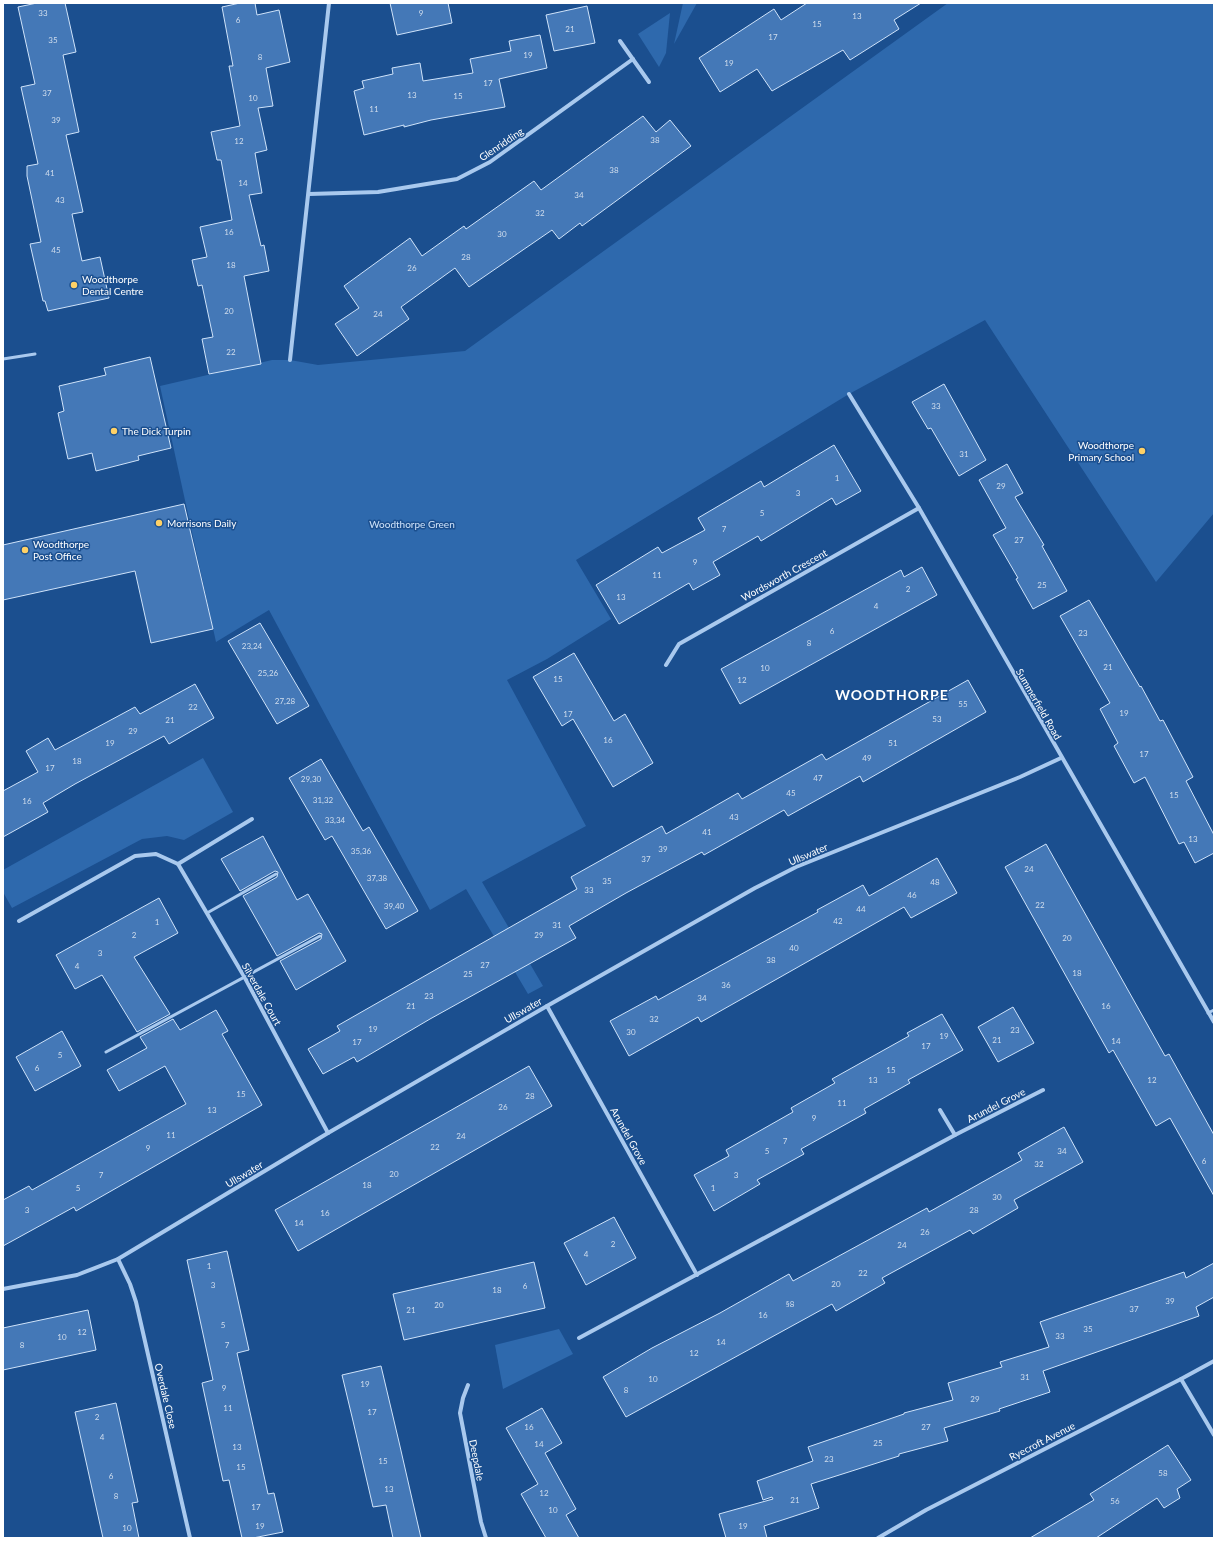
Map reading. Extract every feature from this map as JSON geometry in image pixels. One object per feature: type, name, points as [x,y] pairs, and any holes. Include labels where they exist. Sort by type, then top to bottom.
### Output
[{"type":"street","points":[[290,360],[329,3]]},
{"type":"street","points":[[620,41],[649,82]]},
{"type":"street","name":"Glenridding","points":[[309,194],[378,192],[457,179],[490,162],[633,59]]},
{"type":"street","name":"Summerfield Road","points":[[849,394],[919,508],[1061,758],[1214,1022]]},
{"type":"street","name":"Wordsworth Crescent","points":[[666,665],[678,644],[919,508]]},
{"type":"street","name":"Ullswater","points":[[3,1289],[77,1275],[118,1259],[328,1133],[547,1006],[796,867],[1020,777],[1061,758]]},
{"type":"street","points":[[19,921],[134,856],[156,854],[178,864],[252,819]]},
{"type":"street","name":"Silverdale Court","points":[[178,864],[245,978],[328,1133]]},
{"type":"street","name":"Arundel Grove","points":[[547,1006],[696,1275]]},
{"type":"street","name":"Arundel Grove","points":[[580,1338],[955,1135],[1043,1090]]},
{"type":"street","points":[[940,1110],[955,1135]]},
{"type":"street","name":"Overdale Close","points":[[118,1259],[130,1284],[136,1302],[190,1538]]},
{"type":"street","name":"Ryecroft Avenue","points":[[878,1538],[926,1510],[1214,1361]]},
{"type":"street","points":[[1181,1379],[1214,1435]]},
{"type":"street","name":"Deepdale","points":[[468,1385],[463,1398],[460,1413],[481,1522],[486,1538]]},
{"type":"lane","points":[[3,359],[35,354]]},
{"type":"lane","points":[[207,913],[276,874]]},
{"type":"lane","points":[[106,1052],[320,936]]},
{"type":"lane","points":[[1208,1013],[1214,1010]]},
{"type":"green space","points":[[683,3],[697,3],[674,44]]},
{"type":"green space","name":"Woodthorpe Green","points":[[948,3],[1214,3],[1214,513],[1156,582],[985,320],[849,394],[576,560],[611,619],[547,659],[507,680],[586,826],[482,882],[543,986],[528,994],[466,889],[430,910],[269,610],[216,642],[160,386],[272,360],[290,360],[318,365],[465,351]]},
{"type":"green space","points":[[670,13],[666,53],[659,67],[638,34]]},
{"type":"green space","points":[[203,758],[233,812],[184,840],[167,836],[142,839],[12,908],[3,892],[3,870]]},
{"type":"green space","points":[[559,1329],[573,1354],[503,1389],[495,1345]]},
{"type":"building","points":[[37,3],[65,3],[76,52],[63,55],[79,132],[66,135],[83,212],[72,214],[82,261],[100,257],[109,298],[48,311],[45,301],[43,301],[30,244],[41,242],[27,176],[27,166],[38,164],[21,87],[35,84],[18,7]]},
{"type":"building","points":[[240,3],[255,3],[257,15],[279,10],[290,62],[266,68],[273,106],[258,108],[267,150],[255,153],[262,193],[249,195],[261,246],[264,245],[269,271],[244,276],[261,364],[209,374],[202,339],[213,337],[202,285],[198,286],[192,260],[207,257],[200,227],[232,220],[221,160],[217,160],[211,132],[240,126],[229,66],[233,66],[222,7]]},
{"type":"building","points":[[390,3],[448,3],[452,23],[397,35]]},
{"type":"building","points":[[807,3],[921,3],[894,20],[899,29],[850,60],[843,50],[772,91],[757,69],[720,92],[699,58],[774,9],[781,20]]},
{"type":"building","points":[[587,6],[595,43],[554,51],[546,15]]},
{"type":"building","points":[[540,35],[547,68],[499,79],[505,107],[431,120],[404,127],[404,125],[364,135],[354,91],[364,88],[362,81],[393,74],[392,68],[420,63],[423,81],[473,73],[470,59],[511,51],[509,41]]},
{"type":"building","points":[[643,116],[656,132],[670,120],[691,146],[582,226],[580,223],[559,239],[552,230],[469,287],[455,268],[401,307],[409,319],[357,356],[335,324],[359,308],[344,286],[410,238],[422,256],[464,226],[466,229],[534,181],[541,190]]},
{"type":"building","name":"The Dick Turpin","points":[[150,357],[171,448],[138,456],[139,460],[96,471],[92,453],[68,459],[58,413],[64,411],[59,386],[106,375],[104,368]]},
{"type":"building","points":[[944,384],[986,460],[959,476],[931,428],[928,429],[912,402]]},
{"type":"building","points":[[834,445],[861,491],[836,505],[832,498],[761,541],[758,536],[713,562],[720,575],[693,590],[689,583],[619,624],[596,585],[658,547],[662,553],[705,530],[698,518],[761,481],[764,487]]},
{"type":"building","points":[[1007,464],[1023,493],[1015,497],[1044,545],[1042,546],[1067,591],[1033,609],[1016,579],[1018,578],[993,535],[1006,528],[979,480]]},
{"type":"building","points":[[184,504],[213,629],[151,643],[135,571],[3,600],[3,545]]},
{"type":"building","points":[[922,567],[937,595],[740,704],[721,669],[901,570],[904,577]]},
{"type":"building","points":[[1089,600],[1140,687],[1141,686],[1160,721],[1163,720],[1193,777],[1186,781],[1214,835],[1214,853],[1195,863],[1184,842],[1179,844],[1145,777],[1134,783],[1114,746],[1118,743],[1100,709],[1110,703],[1060,616]]},
{"type":"building","points":[[260,623],[309,706],[277,724],[228,641]]},
{"type":"building","points":[[574,653],[614,721],[625,714],[653,763],[613,787],[573,719],[562,726],[533,677]]},
{"type":"building","points":[[968,680],[986,712],[863,782],[860,776],[788,816],[784,810],[704,855],[702,852],[626,893],[569,926],[576,938],[430,1019],[357,1062],[354,1057],[323,1074],[308,1049],[340,1031],[337,1026],[577,889],[571,877],[662,826],[666,834],[738,793],[742,799],[822,754],[826,760]]},
{"type":"building","points":[[195,684],[214,718],[169,744],[164,736],[75,784],[43,803],[48,812],[3,837],[3,791],[38,772],[26,751],[48,738],[55,750],[135,707],[140,714]]},
{"type":"building","points":[[321,759],[363,831],[369,827],[418,911],[386,929],[332,836],[325,840],[289,778]]},
{"type":"building","points":[[263,836],[297,900],[308,894],[346,961],[296,990],[280,961],[321,939],[322,934],[319,933],[277,956],[243,896],[277,877],[278,872],[275,871],[240,891],[221,859]]},
{"type":"building","points":[[1046,844],[1165,1056],[1169,1054],[1214,1135],[1214,1196],[1170,1118],[1156,1126],[1113,1050],[1109,1053],[1005,867]]},
{"type":"building","points":[[937,858],[957,893],[911,918],[904,907],[701,1022],[698,1017],[629,1056],[610,1021],[656,996],[658,1000],[818,912],[817,910],[863,885],[869,896]]},
{"type":"building","points":[[159,898],[178,933],[134,957],[170,1014],[137,1032],[102,975],[75,989],[56,955]]},
{"type":"building","points":[[1013,1007],[1034,1043],[998,1062],[978,1027]]},
{"type":"building","points":[[216,1010],[228,1031],[222,1034],[262,1105],[76,1211],[74,1207],[3,1246],[3,1200],[29,1186],[32,1190],[186,1104],[165,1066],[119,1091],[107,1070],[147,1048],[140,1037],[173,1019],[180,1030]]},
{"type":"building","points":[[942,1014],[963,1050],[908,1080],[910,1083],[864,1109],[866,1113],[801,1149],[804,1154],[757,1180],[760,1184],[714,1211],[694,1175],[729,1156],[726,1150],[793,1112],[791,1108],[835,1083],[832,1079],[909,1036],[907,1033]]},
{"type":"building","points":[[62,1031],[81,1066],[35,1091],[16,1057]]},
{"type":"building","points":[[529,1066],[552,1106],[298,1251],[275,1210]]},
{"type":"building","points":[[1064,1127],[1083,1162],[1014,1200],[1018,1208],[973,1234],[970,1230],[882,1278],[885,1283],[836,1311],[832,1304],[626,1417],[603,1377],[652,1348],[720,1313],[789,1274],[793,1281],[927,1208],[929,1212],[1022,1160],[1018,1153]]},
{"type":"building","points":[[614,1217],[636,1258],[586,1285],[564,1243]]},
{"type":"building","points":[[227,1251],[249,1350],[237,1353],[268,1494],[274,1493],[283,1532],[253,1538],[242,1538],[229,1480],[223,1481],[202,1383],[213,1380],[187,1260]]},
{"type":"building","points":[[534,1262],[545,1308],[404,1340],[393,1294]]},
{"type":"building","points":[[1214,1263],[1214,1297],[1196,1307],[1199,1316],[1043,1371],[1050,1392],[999,1409],[1000,1411],[944,1428],[948,1441],[899,1454],[899,1456],[811,1484],[819,1508],[764,1526],[767,1538],[726,1538],[719,1514],[773,1499],[772,1497],[763,1500],[757,1481],[813,1461],[808,1447],[904,1413],[953,1400],[948,1383],[1002,1367],[1000,1362],[1049,1347],[1040,1322],[1184,1272],[1186,1278]]},
{"type":"building","points":[[88,1310],[96,1350],[3,1370],[3,1328]]},
{"type":"building","points":[[381,1366],[421,1538],[393,1538],[386,1505],[373,1507],[342,1375]]},
{"type":"building","points":[[116,1403],[138,1502],[132,1503],[139,1538],[103,1538],[75,1412]]},
{"type":"building","points":[[542,1408],[562,1443],[545,1453],[576,1509],[566,1515],[579,1538],[546,1538],[521,1494],[538,1484],[506,1428]]},
{"type":"building","points":[[1168,1445],[1191,1480],[1177,1489],[1180,1498],[1164,1508],[1157,1498],[1096,1538],[1030,1538],[1094,1500],[1090,1494]]},
{"type":"place","name":"Woodthorpe Dental Centre","points":[[74,285]]},
{"type":"place","name":"The Dick Turpin","points":[[114,431]]},
{"type":"place","name":"Woodthorpe Primary School","points":[[1142,451]]},
{"type":"place","name":"Morrisons Daily","points":[[159,523]]},
{"type":"place","name":"Woodthorpe Post Office","points":[[25,550]]},
{"type":"district","name":"WOODTHORPE","points":[[892,695]]}]
